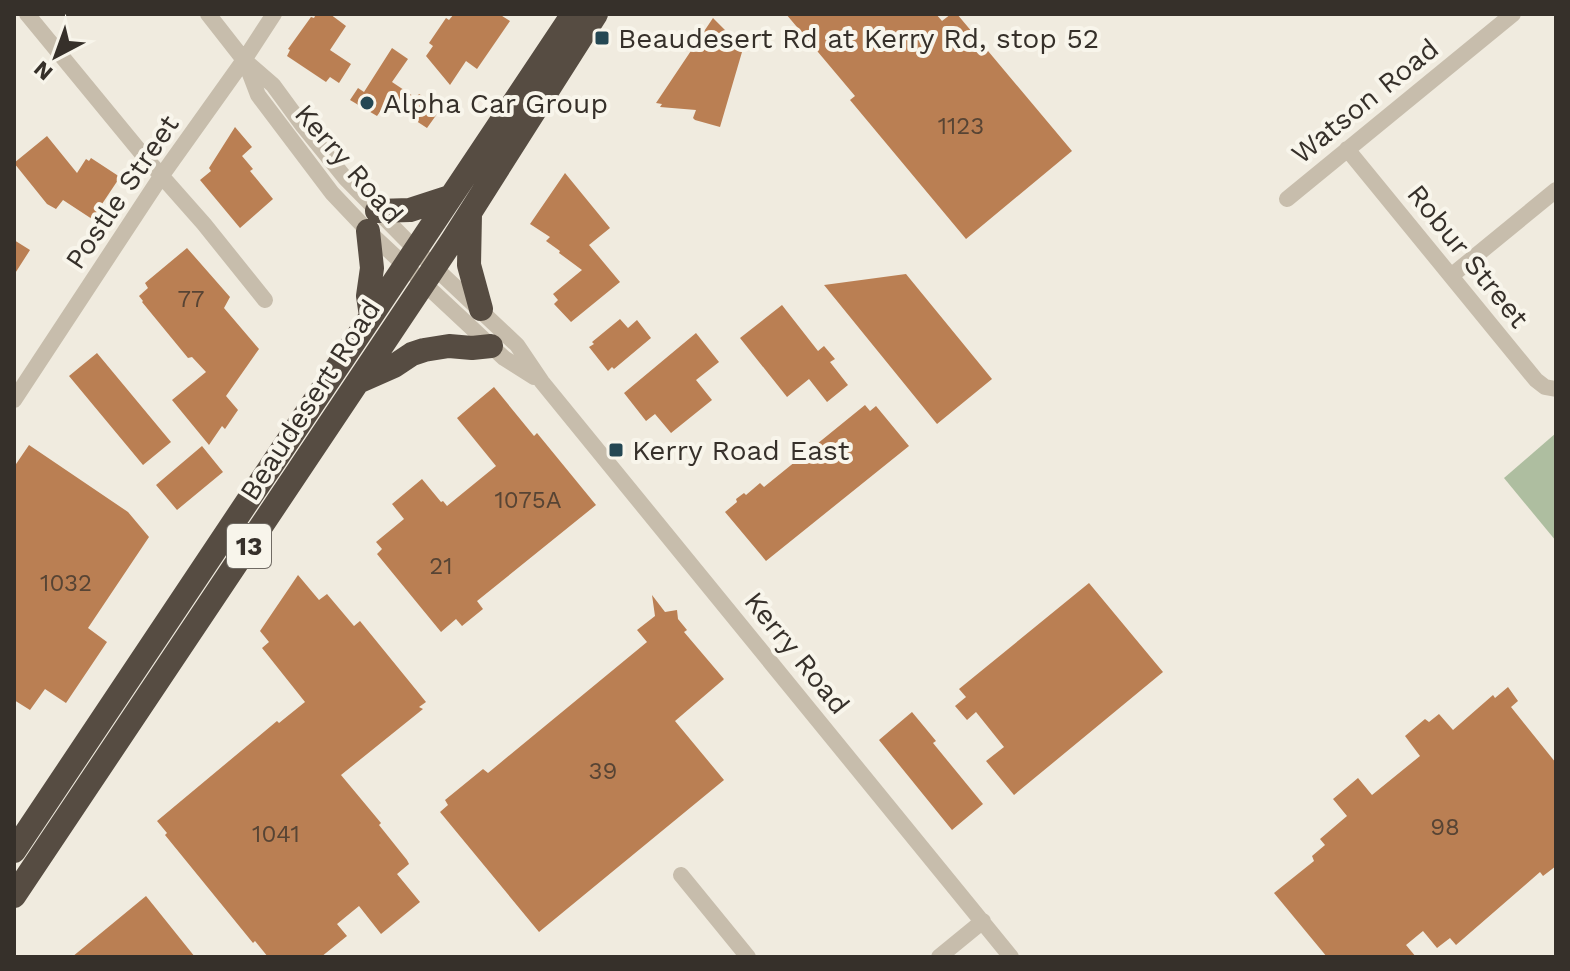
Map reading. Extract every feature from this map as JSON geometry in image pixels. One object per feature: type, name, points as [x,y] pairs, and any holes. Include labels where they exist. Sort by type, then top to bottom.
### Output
[{"type":"highway","name":"Beaudesert Road","points":[[14,851],[573,14]]},
{"type":"highway","name":"Beaudesert Road","points":[[14,896],[360,381],[596,14]]},
{"type":"highway","points":[[371,316],[368,296],[372,221],[450,197]]},
{"type":"highway","points":[[470,212],[468,262],[481,309]]},
{"type":"highway","points":[[360,381],[424,350],[449,346],[491,346]]},
{"type":"street","points":[[27,14],[265,300]]},
{"type":"street","name":"Kerry Road","points":[[208,14],[244,60],[273,85],[372,221],[429,274],[491,346],[542,382]]},
{"type":"street","name":"Postle Street","points":[[14,400],[162,175],[274,14]]},
{"type":"street","name":"Watson Road","points":[[1287,199],[1513,14]]},
{"type":"street","name":"Robur Street","points":[[1347,149],[1536,380],[1554,389]]},
{"type":"street","points":[[1451,276],[1556,190]]},
{"type":"street","name":"Kerry Road","points":[[429,274],[481,309],[517,345],[542,382],[1011,957]]},
{"type":"street","points":[[681,875],[748,957]]},
{"type":"street","points":[[939,957],[983,921]]},
{"type":"green space","points":[[1556,433],[1556,541],[1504,478]]},
{"type":"building","points":[[316,14],[330,14],[346,26],[330,50],[351,64],[339,83],[330,77],[326,82],[287,56],[288,49]]},
{"type":"building","points":[[454,14],[499,14],[510,21],[477,69],[466,61],[450,85],[426,56],[433,46],[429,43],[446,18],[449,20]]},
{"type":"building","points":[[786,14],[936,14],[942,21],[951,14],[957,14],[1072,151],[966,239],[850,100],[855,96]]},
{"type":"building","points":[[713,18],[727,32],[723,45],[742,52],[720,127],[695,120],[696,110],[660,107],[662,104],[656,103]]},
{"type":"building","points":[[392,48],[408,59],[392,82],[416,98],[419,94],[438,106],[434,111],[437,114],[427,128],[387,102],[377,116],[350,100],[358,88],[364,92]]},
{"type":"building","points":[[235,127],[252,147],[242,156],[273,199],[240,228],[200,180],[211,171],[209,168]]},
{"type":"building","points":[[47,136],[77,173],[86,159],[89,161],[91,158],[120,177],[92,219],[63,200],[56,209],[47,204],[14,163]]},
{"type":"building","points":[[565,173],[610,228],[589,245],[620,282],[571,322],[554,304],[558,300],[553,294],[582,270],[546,241],[550,237],[530,224]]},
{"type":"building","points":[[14,240],[30,250],[14,275]]},
{"type":"building","points":[[187,248],[230,297],[224,308],[259,349],[226,396],[238,410],[209,445],[172,400],[206,372],[192,357],[188,358],[139,296],[148,288],[145,283]]},
{"type":"building","points":[[906,274],[992,379],[937,424],[824,285]]},
{"type":"building","points":[[782,305],[818,351],[824,346],[835,359],[830,362],[848,385],[827,402],[809,379],[787,397],[740,338]]},
{"type":"building","points":[[620,319],[628,328],[637,320],[651,338],[608,371],[589,347]]},
{"type":"building","points":[[696,333],[719,362],[696,380],[712,400],[671,433],[655,414],[646,421],[624,393]]},
{"type":"building","points":[[97,353],[171,442],[143,465],[69,376]]},
{"type":"building","points":[[494,387],[534,436],[537,433],[596,505],[477,601],[483,609],[462,626],[456,619],[441,632],[377,554],[382,549],[376,542],[404,519],[392,504],[422,479],[447,506],[496,466],[457,418]]},
{"type":"building","points":[[865,405],[870,411],[876,406],[909,446],[766,561],[725,512],[744,493],[746,495],[760,483],[764,487]]},
{"type":"building","points":[[29,445],[128,512],[149,537],[88,628],[107,642],[66,703],[45,689],[30,710],[14,700],[14,467]]},
{"type":"building","points":[[202,446],[223,472],[177,510],[156,485]]},
{"type":"building","points":[[298,575],[319,600],[327,594],[354,626],[360,621],[426,702],[419,707],[423,709],[341,775],[407,860],[409,864],[397,874],[420,902],[381,934],[359,906],[337,924],[347,936],[321,957],[268,957],[255,941],[253,943],[157,821],[277,721],[279,723],[305,702],[262,648],[269,642],[260,631]]},
{"type":"building","points":[[1089,583],[1163,672],[1014,795],[986,761],[1004,747],[976,712],[967,720],[955,706],[966,697],[959,689]]},
{"type":"building","points":[[652,595],[665,612],[677,610],[678,619],[687,630],[684,632],[724,679],[675,721],[724,780],[539,932],[440,812],[448,805],[445,800],[483,769],[488,773],[647,642],[637,630],[655,616]]},
{"type":"building","points":[[1508,687],[1518,701],[1511,707],[1556,763],[1556,866],[1543,876],[1540,872],[1456,945],[1450,938],[1437,948],[1423,931],[1406,945],[1416,957],[1327,957],[1274,893],[1314,861],[1312,856],[1325,845],[1320,839],[1347,816],[1333,799],[1358,778],[1372,795],[1420,756],[1405,736],[1425,719],[1429,722],[1439,714],[1453,730],[1493,695],[1495,698]]},
{"type":"building","points":[[912,712],[983,804],[952,830],[879,740]]},
{"type":"building","points":[[146,896],[195,957],[72,957]]},
{"type":"place","name":"Beaudesert Rd at Kerry Rd, stop 52","points":[[602,38]]},
{"type":"place","name":"Alpha Car Group","points":[[367,103]]},
{"type":"place","name":"Kerry Road East","points":[[616,450]]}]
